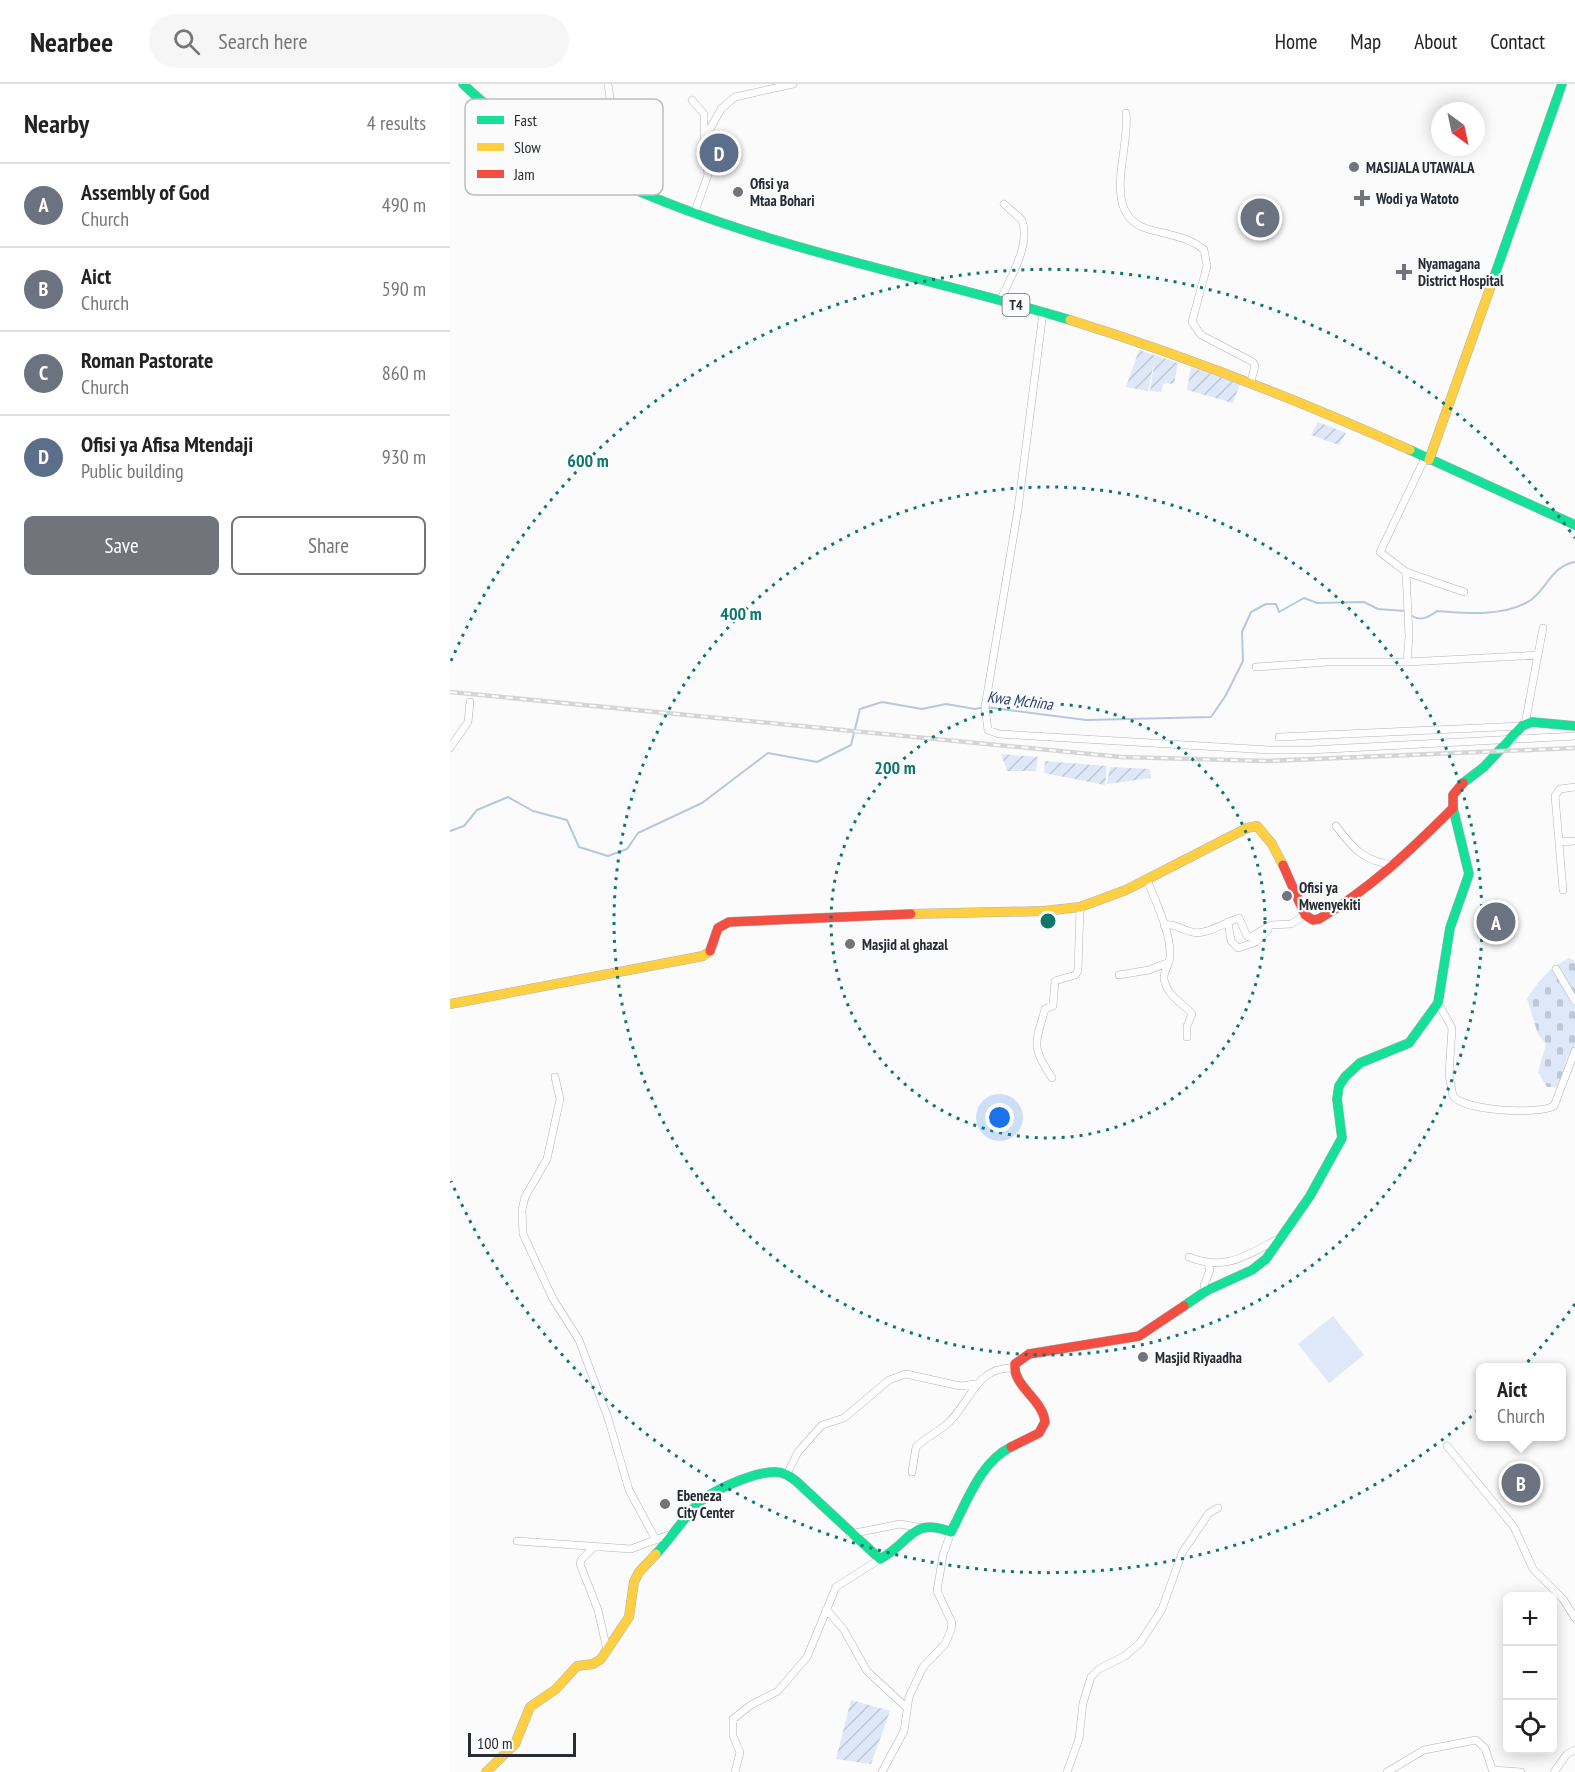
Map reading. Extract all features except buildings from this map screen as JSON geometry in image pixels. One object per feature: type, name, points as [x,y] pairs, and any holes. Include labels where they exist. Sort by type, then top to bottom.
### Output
[{"type":"main road","name":"T4","points":[[463,84],[478,99]]},
{"type":"main road","points":[[1427,459],[1562,84]]},
{"type":"main road","name":"T4","points":[[644,195],[694,215],[844,261],[1043,312],[1137,340],[1310,404],[1575,525]]},
{"type":"main road","points":[[486,1772],[515,1744],[530,1707],[556,1689],[577,1666],[593,1664],[606,1650],[630,1617],[634,1582],[639,1572],[685,1523],[695,1506],[708,1496],[752,1476],[775,1472],[788,1474],[850,1534],[880,1558],[891,1553],[917,1527],[927,1524],[938,1525],[951,1532],[994,1460],[1008,1448],[1044,1430],[1046,1421],[1043,1407],[1021,1383],[1013,1368],[1015,1364],[1029,1354],[1139,1335],[1206,1291],[1261,1264],[1283,1237],[1310,1196],[1342,1138],[1337,1099],[1339,1086],[1345,1077],[1366,1060],[1409,1043],[1438,1003],[1450,928],[1469,874],[1453,808],[1455,792],[1484,767],[1524,725],[1575,726]]},
{"type":"main road","points":[[450,1004],[703,956],[712,949],[718,928],[729,922],[1080,908],[1147,879],[1247,828],[1257,826],[1263,830],[1278,856],[1305,915],[1313,920],[1359,895],[1395,865],[1453,808]]},
{"type":"street","points":[[608,84],[611,99]]},
{"type":"street","points":[[704,140],[716,118],[730,100],[793,84]]},
{"type":"street","points":[[692,100],[704,114],[708,175],[694,215]]},
{"type":"street","points":[[1126,112],[1127,138],[1121,173],[1124,211],[1134,224],[1191,242],[1204,250],[1208,266],[1192,322],[1202,335],[1253,362],[1255,366],[1251,381]]},
{"type":"street","points":[[1000,301],[1017,263],[1024,233],[1022,220],[1004,204]]},
{"type":"street","points":[[1043,312],[1018,508],[985,707],[988,730],[999,734],[1270,750],[1575,736]]},
{"type":"street","points":[[1427,459],[1380,552],[1406,572],[1464,592]]},
{"type":"street","points":[[1406,572],[1409,636],[1407,662]]},
{"type":"street","points":[[1279,737],[1524,725],[1543,628]]},
{"type":"street","points":[[1256,667],[1328,662],[1407,662],[1538,656]]},
{"type":"street","points":[[450,748],[468,722],[470,702]]},
{"type":"street","points":[[1563,890],[1555,796],[1560,789],[1575,787]]},
{"type":"street","points":[[1336,826],[1362,855],[1376,863],[1395,865]]},
{"type":"street","points":[[1559,842],[1575,842]]},
{"type":"street","points":[[1147,879],[1164,925],[1170,953],[1164,976],[1166,985],[1179,1005],[1192,1014],[1187,1026],[1187,1037]]},
{"type":"street","points":[[1052,1078],[1039,1057],[1036,1035],[1045,1009],[1053,1006],[1055,981],[1075,975],[1078,971],[1080,908]]},
{"type":"street","points":[[1164,925],[1174,924],[1194,933],[1242,919],[1246,934],[1250,937],[1275,925],[1291,924],[1305,915]]},
{"type":"street","points":[[1228,922],[1231,941],[1238,948],[1256,942],[1275,925]]},
{"type":"street","points":[[1119,975],[1142,972],[1169,962]]},
{"type":"street","points":[[1556,969],[1575,1001]]},
{"type":"street","points":[[1438,1003],[1452,1028],[1449,1076],[1453,1096],[1477,1108],[1542,1110],[1554,1106],[1575,1050]]},
{"type":"street","points":[[555,1077],[560,1099],[547,1159],[525,1197],[522,1210],[523,1234],[553,1299],[583,1350],[608,1418],[629,1490],[656,1540]]},
{"type":"street","points":[[1189,1257],[1208,1264],[1219,1264],[1237,1260],[1283,1237]]},
{"type":"street","points":[[1206,1291],[1204,1285],[1210,1270],[1208,1264]]},
{"type":"street","points":[[912,1472],[916,1447],[946,1425],[964,1406],[975,1384],[996,1369],[1013,1368]]},
{"type":"street","points":[[788,1474],[798,1452],[822,1425],[844,1418],[889,1380],[899,1375],[906,1374],[960,1386],[975,1384]]},
{"type":"street","points":[[1447,1446],[1514,1527],[1533,1569],[1563,1599],[1575,1618]]},
{"type":"street","points":[[1067,1772],[1079,1739],[1083,1703],[1091,1677],[1099,1669],[1125,1656],[1140,1642],[1162,1610],[1182,1553],[1209,1513],[1218,1508]]},
{"type":"street","points":[[850,1534],[900,1524],[917,1527]]},
{"type":"street","points":[[882,1772],[904,1731],[907,1708],[923,1667],[945,1644],[951,1630],[952,1623],[937,1591],[943,1556],[951,1532]]},
{"type":"street","points":[[517,1541],[631,1549],[674,1533]]},
{"type":"street","points":[[593,1548],[580,1564],[598,1610],[606,1650]]},
{"type":"street","points":[[735,1772],[740,1752],[734,1736],[733,1719],[751,1705],[778,1691],[807,1657],[826,1609],[841,1582],[875,1564],[880,1558]]},
{"type":"street","points":[[826,1609],[844,1630],[867,1671],[907,1708]]},
{"type":"street","points":[[1387,1772],[1424,1750],[1476,1740],[1485,1748],[1493,1771],[1521,1772]]},
{"type":"street","points":[[1554,1772],[1568,1753],[1575,1750]]},
{"type":"green space","points":[[1139,350],[1178,363],[1174,384],[1164,383],[1161,392],[1150,391],[1155,358],[1148,391],[1126,387]]},
{"type":"green space","points":[[1191,367],[1240,384],[1233,403],[1187,390]]},
{"type":"green space","points":[[1318,422],[1346,433],[1339,445],[1311,435]]},
{"type":"green space","points":[[1001,754],[1038,757],[1036,771],[1007,771]]},
{"type":"green space","points":[[1045,761],[1107,766],[1105,785],[1044,773]]},
{"type":"green space","points":[[1110,767],[1150,769],[1151,778],[1107,784]]},
{"type":"green space","points":[[1569,958],[1575,961],[1575,1045],[1566,1060],[1561,1087],[1547,1087],[1538,1072],[1546,1044],[1538,1034],[1527,999],[1545,976]]},
{"type":"green space","points":[[1333,1316],[1364,1355],[1329,1383],[1298,1344]]},
{"type":"green space","points":[[851,1700],[890,1711],[871,1764],[836,1759]]},
{"type":"waterway","name":"Kwa Mchina","points":[[1409,614],[1420,618],[1437,611],[1482,613],[1516,607],[1533,599],[1554,574],[1575,562]]},
{"type":"waterway","name":"Kwa Mchina","points":[[450,831],[464,826],[477,810],[508,797],[533,811],[567,820],[579,847],[608,856],[627,849],[638,833],[702,803],[768,753],[817,762],[851,745],[860,709],[882,702],[922,709],[946,704],[975,709],[985,707],[1086,720],[1211,717],[1226,695],[1243,661],[1242,632],[1251,612],[1266,604],[1276,604],[1279,612],[1304,598],[1317,603],[1364,602],[1378,609],[1405,611]]},
{"type":"railway","points":[[450,692],[1121,757],[1267,761],[1575,748]]},
{"type":"traffic: fast","points":[[463,84],[479,99]]},
{"type":"traffic: fast","points":[[1493,280],[1562,84]]},
{"type":"traffic: fast","points":[[648,195],[723,223],[780,241],[1070,320]]},
{"type":"traffic: fast","points":[[1410,450],[1575,525]]},
{"type":"traffic: fast","points":[[1463,783],[1484,767],[1522,726],[1532,722],[1575,726]]},
{"type":"traffic: fast","points":[[1184,1306],[1206,1291],[1252,1270],[1266,1259],[1310,1196],[1342,1138],[1337,1099],[1339,1086],[1345,1077],[1360,1063],[1409,1043],[1438,1003],[1450,928],[1469,874],[1453,808]]},
{"type":"traffic: fast","points":[[656,1554],[701,1501],[720,1489],[744,1479],[775,1472],[789,1476],[796,1481],[880,1559],[919,1529],[938,1528],[951,1532],[982,1473],[1000,1454],[1011,1447]]},
{"type":"traffic: slow","points":[[1429,460],[1493,280]]},
{"type":"traffic: slow","points":[[1070,320],[1156,348],[1242,380],[1410,450]]},
{"type":"traffic: slow","points":[[911,914],[1044,911],[1080,907],[1126,890],[1247,828],[1257,826],[1272,844],[1283,865]]},
{"type":"traffic: slow","points":[[450,1004],[703,956],[710,951]]},
{"type":"traffic: slow","points":[[486,1772],[515,1744],[530,1707],[556,1689],[577,1666],[593,1664],[601,1659],[629,1617],[634,1582],[639,1572],[656,1554]]},
{"type":"traffic: jam","points":[[1283,865],[1305,915],[1313,920],[1319,919],[1373,882],[1422,839],[1453,808],[1453,795],[1463,783]]},
{"type":"traffic: jam","points":[[710,951],[718,928],[729,922],[911,914]]},
{"type":"traffic: jam","points":[[1011,1447],[1039,1433],[1045,1422],[1039,1406],[1018,1379],[1015,1364],[1029,1354],[1139,1336],[1184,1306]]},
{"type":"place","name":"Ofisi ya Afisa Mtendaji","points":[[719,153]]},
{"type":"place","name":"MASIJALA UTAWALA","points":[[1354,167]]},
{"type":"place","name":"Ofisi ya Mtaa Bohari","points":[[738,192]]},
{"type":"place","name":"Wodi ya Watoto","points":[[1362,198]]},
{"type":"place","name":"Roman Pastorate","points":[[1260,218]]},
{"type":"place","name":"Nyamagana District Hospital","points":[[1404,272]]},
{"type":"place","name":"Ofisi ya Mwenyekiti","points":[[1287,896]]},
{"type":"place","name":"Assembly of God","points":[[1496,922]]},
{"type":"place","name":"Masjid al ghazal","points":[[850,944]]},
{"type":"place","name":"Masjid Riyaadha","points":[[1143,1357]]},
{"type":"place","name":"Aict","points":[[1521,1483]]},
{"type":"place","name":"Ebeneza City Center","points":[[665,1504]]}]
